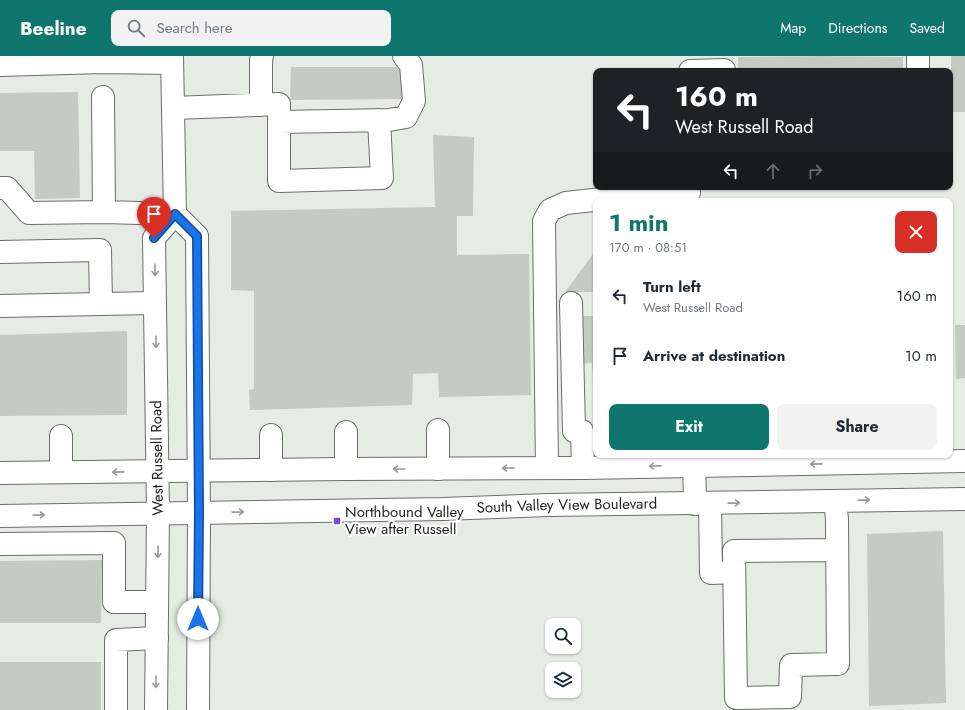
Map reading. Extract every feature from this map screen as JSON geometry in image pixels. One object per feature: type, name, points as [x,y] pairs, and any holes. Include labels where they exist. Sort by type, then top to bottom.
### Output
[{"type":"main road","points":[[261,105],[262,56]]},
{"type":"main road","points":[[279,122],[378,120],[406,117],[414,101],[411,65],[404,56]]},
{"type":"main road","points":[[687,56],[689,68]]},
{"type":"main road","points":[[918,56],[918,68]]},
{"type":"main road","points":[[0,65],[102,59],[172,60],[175,214]]},
{"type":"main road","points":[[710,68],[724,66]]},
{"type":"main road","points":[[103,97],[104,212]]},
{"type":"main road","points":[[173,108],[279,104],[280,181],[382,178],[378,120]]},
{"type":"main road","points":[[0,188],[7,188],[29,213],[104,212],[175,214],[197,236],[199,471],[198,710]]},
{"type":"main road","points":[[605,198],[689,194]]},
{"type":"main road","points":[[547,468],[544,222],[550,210],[566,203],[593,200]]},
{"type":"main road","name":"West Russell Road","points":[[156,710],[158,513],[154,238],[175,214]]},
{"type":"main road","points":[[0,252],[100,250],[101,304]]},
{"type":"main road","points":[[0,306],[155,303]]},
{"type":"main road","points":[[571,303],[578,431],[583,468]]},
{"type":"main road","points":[[438,430],[438,469]]},
{"type":"main road","points":[[346,432],[346,469]]},
{"type":"main road","points":[[271,435],[271,470]]},
{"type":"main road","points":[[61,436],[61,472]]},
{"type":"main road","points":[[0,473],[583,468],[629,461],[694,460],[919,458],[965,461]]},
{"type":"main road","points":[[694,460],[702,504],[711,573],[734,572]]},
{"type":"main road","name":"South Valley View Boulevard","points":[[0,516],[435,510],[548,505],[702,504],[965,498]]},
{"type":"main road","points":[[835,501],[837,519],[836,550],[838,664],[791,665],[791,704],[736,698],[734,550],[836,550]]},
{"type":"main road","points":[[104,514],[104,543]]},
{"type":"main road","points":[[0,544],[114,543],[114,602],[157,602]]},
{"type":"main road","points":[[116,710],[116,640],[157,638]]},
{"type":"building","points":[[951,56],[965,56],[965,112],[953,112],[953,68],[951,68]]},
{"type":"building","points":[[738,57],[903,57],[903,68],[738,68]]},
{"type":"building","points":[[291,67],[401,67],[403,99],[290,100]]},
{"type":"building","points":[[78,92],[80,198],[35,199],[34,151],[0,151],[0,93]]},
{"type":"building","points":[[433,135],[474,137],[473,216],[457,216],[457,255],[529,254],[531,395],[439,397],[438,373],[413,374],[412,405],[250,410],[249,390],[254,389],[254,291],[231,290],[231,211],[435,207]]},
{"type":"building","points":[[593,254],[593,292],[565,292]]},
{"type":"building","points":[[578,316],[593,316],[593,382],[592,363],[576,364]]},
{"type":"building","points":[[955,325],[965,325],[965,378],[956,379]]},
{"type":"building","points":[[127,331],[127,415],[0,416],[0,335]]},
{"type":"building","points":[[943,531],[946,703],[869,706],[867,534]]},
{"type":"building","points":[[102,560],[101,623],[0,623],[0,561]]},
{"type":"building","points":[[0,662],[101,662],[101,710],[0,710]]},
{"type":"place","name":"Northbound Valley View after Russell","points":[[337,521]]},
{"type":"route","points":[[154,238],[175,214],[197,236],[199,513],[198,619]]}]
